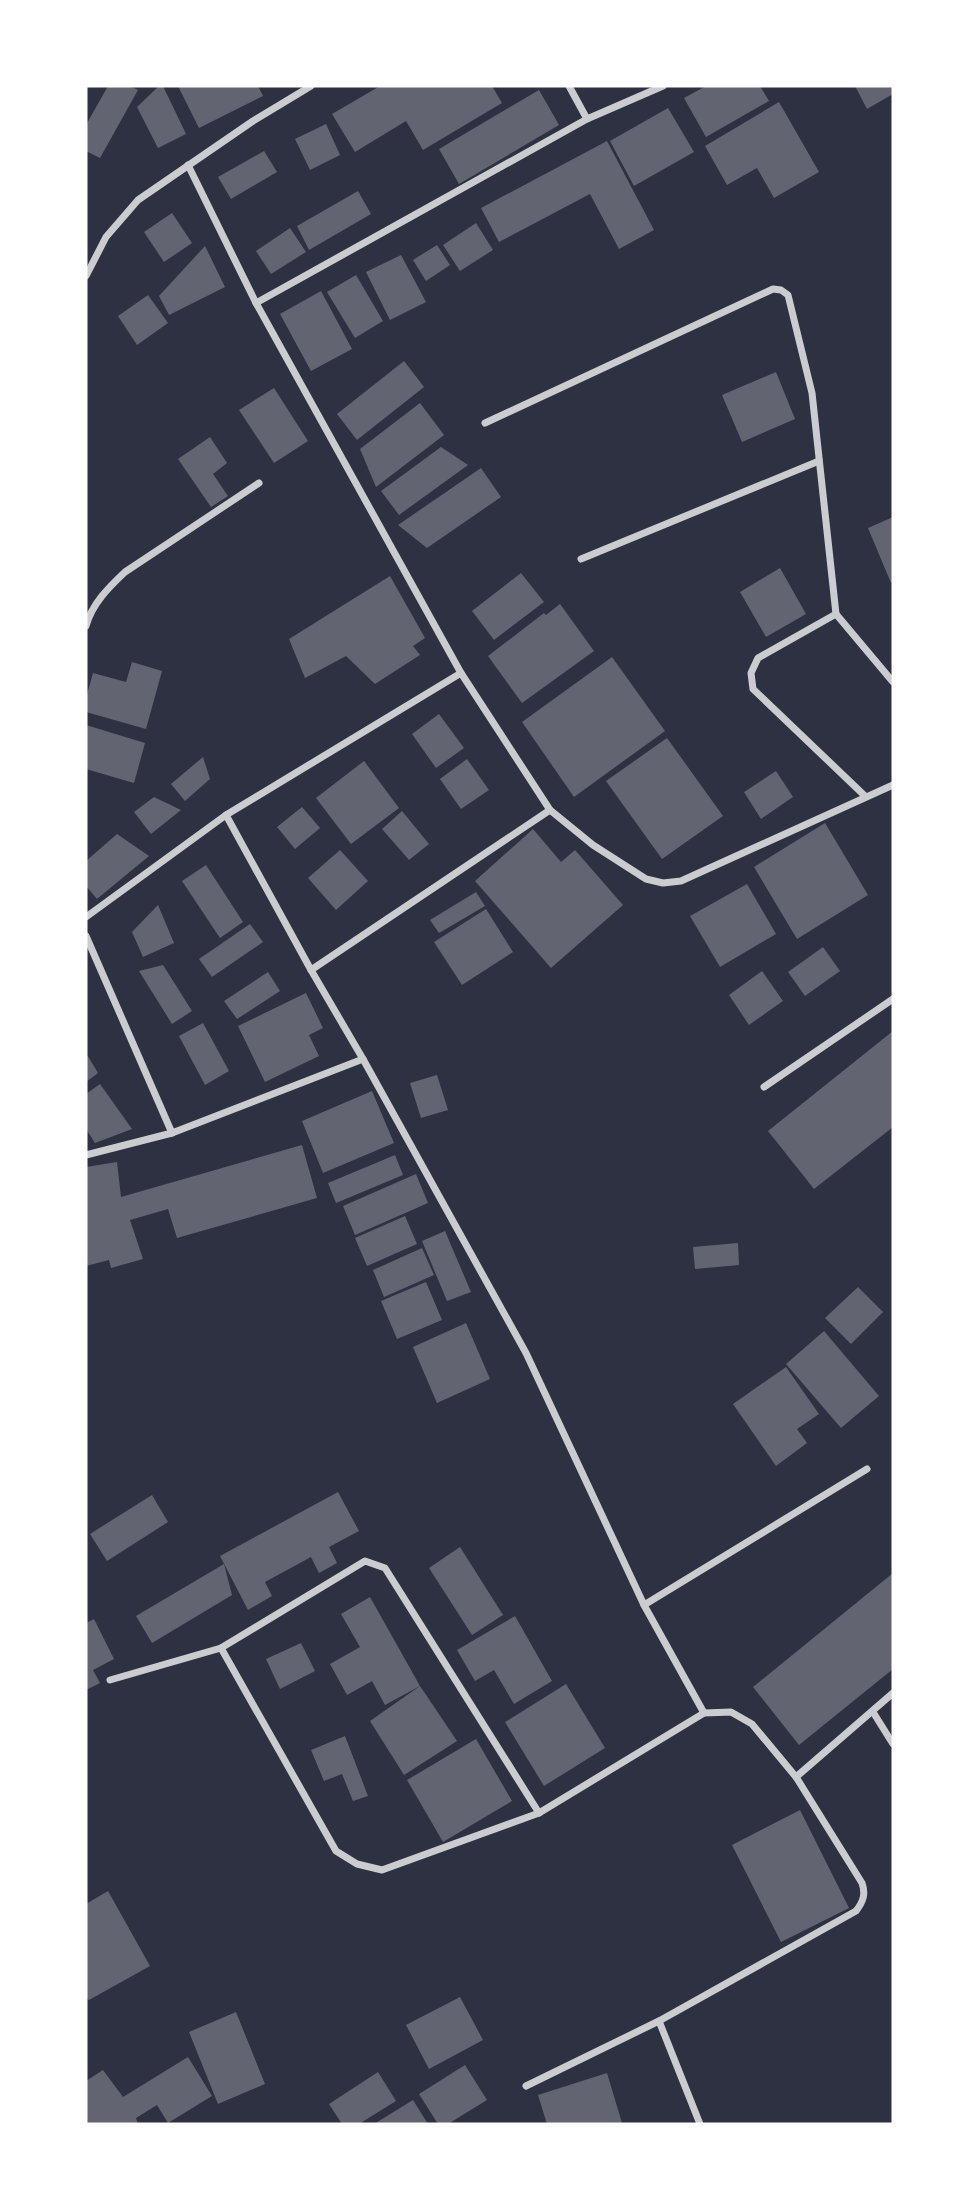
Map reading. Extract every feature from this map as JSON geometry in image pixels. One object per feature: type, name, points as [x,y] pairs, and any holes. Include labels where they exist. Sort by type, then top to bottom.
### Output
[{"type":"street","points":[[86,276],[106,237],[138,200],[188,164],[311,86]]},
{"type":"street","points":[[569,86],[587,119]]},
{"type":"street","points":[[256,303],[587,119],[663,86]]},
{"type":"street","points":[[188,164],[256,303],[461,673],[550,810],[593,845],[646,878],[663,883],[681,881],[893,785]]},
{"type":"street","points":[[485,423],[773,289],[781,290],[788,295],[811,393],[836,614],[893,682]]},
{"type":"street","points":[[581,559],[819,461]]},
{"type":"street","points":[[86,626],[88,612],[125,572],[259,483]]},
{"type":"street","points":[[836,614],[758,658],[751,673],[753,689],[865,796]]},
{"type":"street","points":[[86,917],[226,815],[461,673]]},
{"type":"street","points":[[311,970],[550,810]]},
{"type":"street","points":[[226,815],[526,1353],[644,1605],[704,1713]]},
{"type":"street","points":[[86,936],[172,1133]]},
{"type":"street","points":[[764,1087],[893,999]]},
{"type":"street","points":[[86,1155],[172,1133],[363,1059]]},
{"type":"street","points":[[644,1605],[866,1469]]},
{"type":"street","points":[[110,1680],[220,1648],[365,1562],[386,1568],[539,1812]]},
{"type":"street","points":[[220,1648],[336,1851],[357,1864],[382,1870],[539,1812],[704,1713],[732,1712],[752,1724],[796,1777],[862,1883],[864,1890],[861,1904],[856,1910],[659,2021],[526,2086]]},
{"type":"street","points":[[796,1777],[893,1693]]},
{"type":"street","points":[[873,1712],[893,1744]]},
{"type":"street","points":[[659,2021],[700,2124]]},
{"type":"building","points":[[108,86],[130,86],[138,90],[100,158],[86,151],[86,125]]},
{"type":"building","points":[[159,86],[163,86],[186,134],[158,148],[137,107]]},
{"type":"building","points":[[178,86],[258,86],[263,96],[199,128]]},
{"type":"building","points":[[380,86],[492,86],[502,103],[423,150],[406,121],[355,152],[332,114]]},
{"type":"building","points":[[706,86],[760,86],[769,101],[706,137],[684,98]]},
{"type":"building","points":[[855,86],[893,86],[893,94],[867,109]]},
{"type":"building","points":[[539,90],[559,125],[459,184],[439,149]]},
{"type":"building","points":[[779,102],[819,172],[774,198],[757,168],[727,185],[705,146]]},
{"type":"building","points":[[668,108],[694,152],[634,186],[610,141]]},
{"type":"building","points":[[326,124],[340,155],[310,170],[295,139]]},
{"type":"building","points":[[607,141],[654,230],[619,249],[590,194],[499,242],[481,208]]},
{"type":"building","points":[[264,151],[277,172],[231,199],[218,177]]},
{"type":"building","points":[[358,191],[371,214],[309,250],[297,226]]},
{"type":"building","points":[[172,213],[192,243],[164,262],[144,232]]},
{"type":"building","points":[[476,223],[493,250],[460,271],[443,245]]},
{"type":"building","points":[[290,228],[306,252],[271,274],[256,251]]},
{"type":"building","points":[[437,245],[450,265],[426,281],[413,260]]},
{"type":"building","points":[[205,246],[225,287],[169,315],[159,296]]},
{"type":"building","points":[[401,255],[426,302],[390,320],[366,272]]},
{"type":"building","points":[[356,275],[383,321],[355,338],[327,292]]},
{"type":"building","points":[[321,291],[352,349],[311,371],[280,314]]},
{"type":"building","points":[[148,295],[168,323],[137,345],[118,316]]},
{"type":"building","points":[[404,361],[424,387],[357,440],[337,414]]},
{"type":"building","points":[[776,372],[795,419],[742,442],[722,395]]},
{"type":"building","points":[[274,388],[308,441],[274,463],[239,410]]},
{"type":"building","points":[[420,403],[444,435],[376,487],[360,449]]},
{"type":"building","points":[[210,437],[227,463],[213,474],[228,496],[211,507],[178,459]]},
{"type":"building","points":[[441,447],[468,465],[399,515],[381,491]]},
{"type":"building","points":[[481,468],[501,497],[427,548],[398,525]]},
{"type":"building","points":[[893,517],[893,582],[891,583],[868,528]]},
{"type":"building","points":[[780,568],[806,614],[766,637],[740,592]]},
{"type":"building","points":[[521,573],[544,602],[494,640],[472,611]]},
{"type":"building","points":[[390,576],[425,638],[413,646],[420,655],[375,684],[346,656],[305,678],[289,639]]},
{"type":"building","points":[[560,604],[594,651],[522,703],[488,656]]},
{"type":"building","points":[[612,657],[665,731],[574,797],[522,722]]},
{"type":"building","points":[[132,662],[162,671],[146,729],[86,712],[86,698],[93,673],[126,682]]},
{"type":"building","points":[[439,714],[464,748],[436,768],[412,734]]},
{"type":"building","points":[[86,725],[145,743],[134,783],[86,769]]},
{"type":"building","points":[[667,738],[723,816],[662,859],[606,781]]},
{"type":"building","points":[[203,757],[210,779],[185,801],[171,784]]},
{"type":"building","points":[[467,759],[489,790],[461,809],[440,779]]},
{"type":"building","points":[[364,761],[399,808],[351,844],[316,798]]},
{"type":"building","points":[[776,771],[793,797],[761,819],[744,792]]},
{"type":"building","points":[[154,797],[181,810],[151,834],[134,812]]},
{"type":"building","points":[[302,807],[320,828],[295,849],[277,827]]},
{"type":"building","points":[[402,811],[429,844],[409,860],[382,829]]},
{"type":"building","points":[[825,823],[868,895],[797,939],[754,867]]},
{"type":"building","points":[[533,829],[561,862],[575,850],[623,905],[551,968],[475,881]]},
{"type":"building","points":[[117,834],[149,856],[97,899],[86,886],[86,861]]},
{"type":"building","points":[[340,850],[368,881],[336,910],[308,878]]},
{"type":"building","points":[[206,865],[243,922],[220,938],[182,881]]},
{"type":"building","points":[[747,884],[776,934],[720,967],[690,916]]},
{"type":"building","points":[[476,892],[485,906],[439,933],[430,920]]},
{"type":"building","points":[[158,905],[174,943],[143,957],[132,932]]},
{"type":"building","points":[[486,909],[513,952],[462,985],[434,942]]},
{"type":"building","points":[[250,924],[263,942],[212,977],[199,959]]},
{"type":"building","points":[[823,947],[840,971],[805,996],[788,972]]},
{"type":"building","points":[[163,965],[192,1011],[172,1024],[139,971]]},
{"type":"building","points":[[762,971],[783,1001],[749,1025],[729,995]]},
{"type":"building","points":[[268,972],[280,991],[237,1019],[224,1001]]},
{"type":"building","points":[[306,993],[323,1028],[309,1035],[319,1056],[265,1082],[238,1026]]},
{"type":"building","points":[[203,1023],[229,1071],[205,1085],[179,1036]]},
{"type":"building","points":[[893,1031],[893,1127],[814,1189],[768,1131]]},
{"type":"building","points":[[86,1053],[98,1073],[86,1082]]},
{"type":"building","points":[[437,1075],[448,1110],[421,1118],[410,1083]]},
{"type":"building","points":[[100,1084],[132,1129],[95,1143],[86,1129],[86,1094]]},
{"type":"building","points":[[372,1091],[394,1143],[323,1173],[302,1121]]},
{"type":"building","points":[[302,1145],[317,1198],[177,1238],[168,1209],[130,1220],[143,1259],[111,1268],[109,1260],[86,1266],[86,1167],[117,1162],[121,1197]]},
{"type":"building","points":[[395,1155],[403,1175],[336,1203],[328,1183]]},
{"type":"building","points":[[416,1174],[428,1203],[355,1235],[343,1206]]},
{"type":"building","points":[[405,1216],[417,1244],[367,1266],[355,1238]]},
{"type":"building","points":[[445,1231],[471,1292],[447,1301],[422,1241]]},
{"type":"building","points":[[738,1243],[739,1265],[695,1269],[693,1247]]},
{"type":"building","points":[[422,1248],[434,1275],[384,1297],[373,1270]]},
{"type":"building","points":[[426,1282],[442,1320],[397,1339],[381,1301]]},
{"type":"building","points":[[858,1287],[883,1312],[851,1344],[825,1318]]},
{"type":"building","points":[[466,1323],[490,1379],[437,1403],[413,1347]]},
{"type":"building","points":[[824,1331],[879,1396],[841,1428],[786,1364]]},
{"type":"building","points":[[786,1367],[819,1414],[797,1429],[807,1443],[776,1466],[733,1404]]},
{"type":"building","points":[[338,1492],[359,1531],[329,1547],[337,1563],[319,1573],[311,1557],[265,1582],[272,1596],[248,1610],[220,1556]]},
{"type":"building","points":[[152,1495],[168,1522],[107,1561],[90,1534]]},
{"type":"building","points":[[460,1547],[503,1615],[472,1635],[429,1568]]},
{"type":"building","points":[[224,1564],[232,1595],[152,1643],[136,1616]]},
{"type":"building","points":[[893,1573],[893,1669],[799,1745],[753,1687]]},
{"type":"building","points":[[370,1597],[420,1686],[385,1705],[372,1681],[347,1695],[330,1664],[360,1647],[341,1614]]},
{"type":"building","points":[[515,1616],[552,1681],[514,1704],[494,1670],[475,1681],[457,1650]]},
{"type":"building","points":[[94,1619],[114,1659],[93,1670],[100,1683],[86,1690],[86,1623]]},
{"type":"building","points":[[301,1643],[315,1671],[280,1689],[266,1659]]},
{"type":"building","points":[[566,1684],[605,1748],[544,1786],[505,1722]]},
{"type":"building","points":[[420,1686],[457,1741],[404,1775],[370,1721]]},
{"type":"building","points":[[345,1736],[368,1796],[353,1801],[342,1774],[324,1781],[311,1750]]},
{"type":"building","points":[[476,1739],[512,1801],[443,1842],[407,1780]]},
{"type":"building","points":[[800,1810],[849,1908],[781,1942],[732,1845]]},
{"type":"building","points":[[108,1891],[150,1966],[89,2000],[86,1998],[86,1904]]},
{"type":"building","points":[[460,1997],[483,2040],[429,2069],[406,2025]]},
{"type":"building","points":[[236,2012],[265,2084],[218,2104],[189,2032]]},
{"type":"building","points":[[188,2057],[212,2096],[168,2123],[157,2105],[136,2118],[138,2124],[86,2124],[86,2081],[103,2070],[123,2097]]},
{"type":"building","points":[[465,2065],[487,2100],[448,2124],[438,2124],[419,2094]]},
{"type":"building","points":[[378,2072],[396,2101],[359,2124],[342,2124],[329,2104]]},
{"type":"building","points":[[607,2073],[622,2123],[547,2124],[538,2095]]},
{"type":"building","points":[[413,2100],[428,2124],[374,2124]]}]
